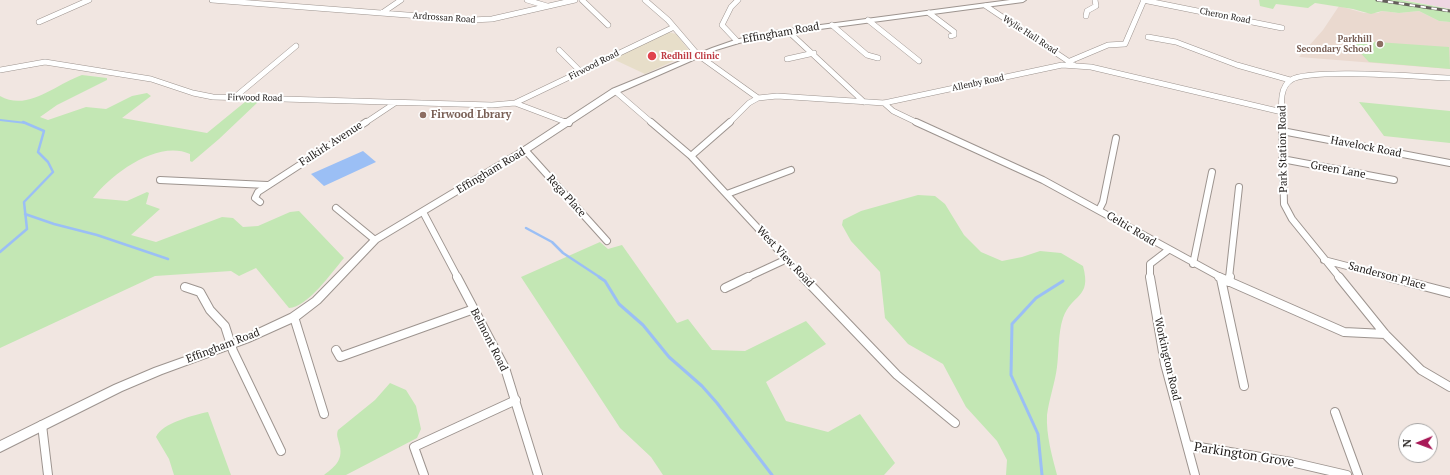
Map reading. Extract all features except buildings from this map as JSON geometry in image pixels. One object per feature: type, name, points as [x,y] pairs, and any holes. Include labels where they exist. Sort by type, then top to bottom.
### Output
[{"type":"street","points":[[39,22],[89,0]]},
{"type":"street","name":"Ardrossan Road","points":[[212,0],[478,20],[575,0]]},
{"type":"street","points":[[382,13],[401,0]]},
{"type":"street","points":[[527,0],[549,6]]},
{"type":"street","points":[[582,0],[608,25]]},
{"type":"street","points":[[645,0],[674,27],[698,55],[758,98],[749,103],[716,136],[691,156]]},
{"type":"street","points":[[737,41],[724,29],[722,25],[731,7],[738,0]]},
{"type":"street","name":"Effingham Road","points":[[0,447],[121,386],[294,317],[306,308],[363,250],[375,240],[569,123],[615,91],[698,55],[737,41],[775,33],[1023,0]]},
{"type":"street","points":[[1086,16],[1087,11],[1096,6],[1095,0]]},
{"type":"street","points":[[1072,63],[1108,45],[1125,44],[1144,0]]},
{"type":"street","name":"Cheron Road","points":[[1144,0],[1282,28]]},
{"type":"street","name":"Wylie Hall Road","points":[[986,6],[1072,63]]},
{"type":"street","points":[[929,13],[954,32],[954,35],[951,36]]},
{"type":"street","points":[[868,20],[919,61]]},
{"type":"street","points":[[832,25],[867,55],[878,58]]},
{"type":"street","name":"Firwood Road","points":[[0,70],[45,62],[151,79],[205,96],[479,106],[515,103],[674,27]]},
{"type":"street","points":[[790,33],[814,53],[864,102]]},
{"type":"street","points":[[1148,38],[1176,42],[1238,65],[1290,80],[1300,76],[1328,74],[1450,78]]},
{"type":"street","points":[[235,97],[296,46]]},
{"type":"street","points":[[559,50],[581,72]]},
{"type":"street","points":[[787,59],[814,53]]},
{"type":"street","name":"Allenby Road","points":[[758,98],[777,96],[884,103],[1052,66],[1072,63],[1282,112]]},
{"type":"street","name":"Park Station Road","points":[[1290,80],[1282,92],[1282,159],[1285,208],[1324,260],[1385,334],[1421,370],[1450,387]]},
{"type":"street","name":"West View Road","points":[[615,91],[691,156],[879,357],[955,423]]},
{"type":"street","name":"Falkirk Avenue","points":[[260,202],[255,196],[268,185],[395,103]]},
{"type":"street","name":"Firwood Road","points":[[515,103],[569,123]]},
{"type":"street","name":"Celtic Road","points":[[884,103],[893,111],[1014,165],[1099,210],[1168,251],[1225,280],[1344,332],[1357,334],[1385,334]]},
{"type":"street","name":"Havelock Road","points":[[1282,131],[1450,163]]},
{"type":"street","points":[[1099,210],[1103,202],[1116,138]]},
{"type":"street","name":"Rega Place","points":[[525,150],[607,241]]},
{"type":"street","name":"Green Lane","points":[[1282,159],[1394,180]]},
{"type":"street","points":[[727,194],[791,170]]},
{"type":"street","points":[[1193,264],[1212,172]]},
{"type":"street","points":[[160,180],[268,185]]},
{"type":"street","points":[[1239,187],[1225,280],[1244,386]]},
{"type":"street","points":[[336,208],[375,240]]},
{"type":"street","name":"Belmont Road","points":[[423,212],[504,368],[516,400],[535,474]]},
{"type":"street","name":"Workington Road","points":[[1168,251],[1150,264],[1149,274],[1165,364],[1195,475]]},
{"type":"street","points":[[725,288],[787,259]]},
{"type":"street","name":"Sanderson Place","points":[[1324,260],[1450,293]]},
{"type":"street","points":[[185,287],[200,292],[210,310],[225,326],[231,343],[281,451]]},
{"type":"street","points":[[336,350],[340,357],[474,309]]},
{"type":"street","points":[[294,317],[324,414]]},
{"type":"street","points":[[424,475],[414,447],[516,400]]},
{"type":"street","points":[[1335,412],[1358,475]]},
{"type":"street","points":[[42,425],[48,475]]},
{"type":"street","name":"Parkington Grove","points":[[1188,445],[1292,462],[1347,475]]},
{"type":"shaded area","points":[[1401,0],[1450,0],[1450,9],[1410,1]]},
{"type":"shaded area","name":"Parkhill Secondary School","points":[[1339,6],[1364,13],[1378,13],[1382,11],[1399,13],[1419,11],[1439,21],[1450,22],[1450,69],[1299,57],[1323,30]]},
{"type":"shaded area","name":"Redhill Clinic","points":[[668,32],[676,34],[691,53],[645,74],[613,59]]},
{"type":"green space","points":[[1259,0],[1401,0],[1450,9],[1450,22],[1439,21],[1419,11],[1399,13],[1382,11],[1371,14],[1353,9],[1315,3],[1308,8],[1276,4],[1273,9],[1260,6]]},
{"type":"green space","points":[[1348,40],[1449,47],[1450,69],[1369,62]]},
{"type":"green space","points":[[82,75],[107,78],[107,80],[57,105],[40,117],[48,120],[86,107],[106,109],[132,96],[147,93],[151,96],[122,118],[207,133],[245,102],[258,102],[192,162],[190,161],[190,154],[177,151],[164,151],[150,155],[136,161],[123,170],[101,189],[93,198],[127,201],[147,192],[149,193],[146,204],[160,209],[131,235],[156,242],[222,217],[233,218],[243,227],[258,226],[290,212],[299,211],[344,258],[312,295],[304,302],[289,308],[256,268],[239,276],[231,271],[155,276],[0,348],[0,96],[10,100],[21,101],[31,99]]},
{"type":"green space","points":[[1359,102],[1450,111],[1450,143],[1384,136]]},
{"type":"green space","points":[[918,195],[935,196],[945,204],[964,235],[981,252],[1002,261],[1022,257],[1040,251],[1061,253],[1083,266],[1085,285],[1080,295],[1067,310],[1061,324],[1058,361],[1047,415],[1048,438],[1057,475],[1006,475],[1007,460],[997,441],[966,407],[943,364],[908,344],[885,318],[880,272],[851,241],[842,225],[843,220],[861,211]]},
{"type":"green space","points":[[600,242],[608,249],[622,245],[677,323],[688,319],[712,350],[745,351],[806,321],[826,344],[766,382],[786,421],[828,432],[860,414],[895,463],[884,475],[663,475],[651,457],[620,428],[521,277]]},
{"type":"green space","points":[[390,383],[406,390],[416,406],[421,429],[417,438],[346,475],[324,475],[338,462],[340,458],[337,435],[338,430],[375,400]]},
{"type":"green space","points":[[208,412],[231,475],[174,475],[169,459],[156,437],[159,432],[179,420]]},
{"type":"water","points":[[363,151],[376,162],[324,186],[311,174]]},
{"type":"waterway","points":[[0,120],[25,123]]},
{"type":"waterway","points":[[25,123],[44,131],[38,152],[48,162],[53,172],[24,202],[25,214]]},
{"type":"waterway","points":[[0,252],[27,229],[25,214]]},
{"type":"waterway","points":[[25,214],[54,224],[97,235],[168,259]]},
{"type":"waterway","points":[[526,228],[552,242],[563,253],[601,278]]},
{"type":"waterway","points":[[599,277],[605,281],[619,304],[643,325],[669,357],[702,386],[717,403],[772,475]]},
{"type":"waterway","points":[[1042,475],[1038,434],[1011,375],[1012,324],[1036,298],[1063,281]]},
{"type":"railway","points":[[1377,0],[1450,11]]},
{"type":"place","name":"Parkhill Secondary School","points":[[1380,44]]},
{"type":"place","name":"Redhill Clinic","points":[[652,56]]},
{"type":"place","name":"Firwood Lbrary","points":[[423,115]]}]
